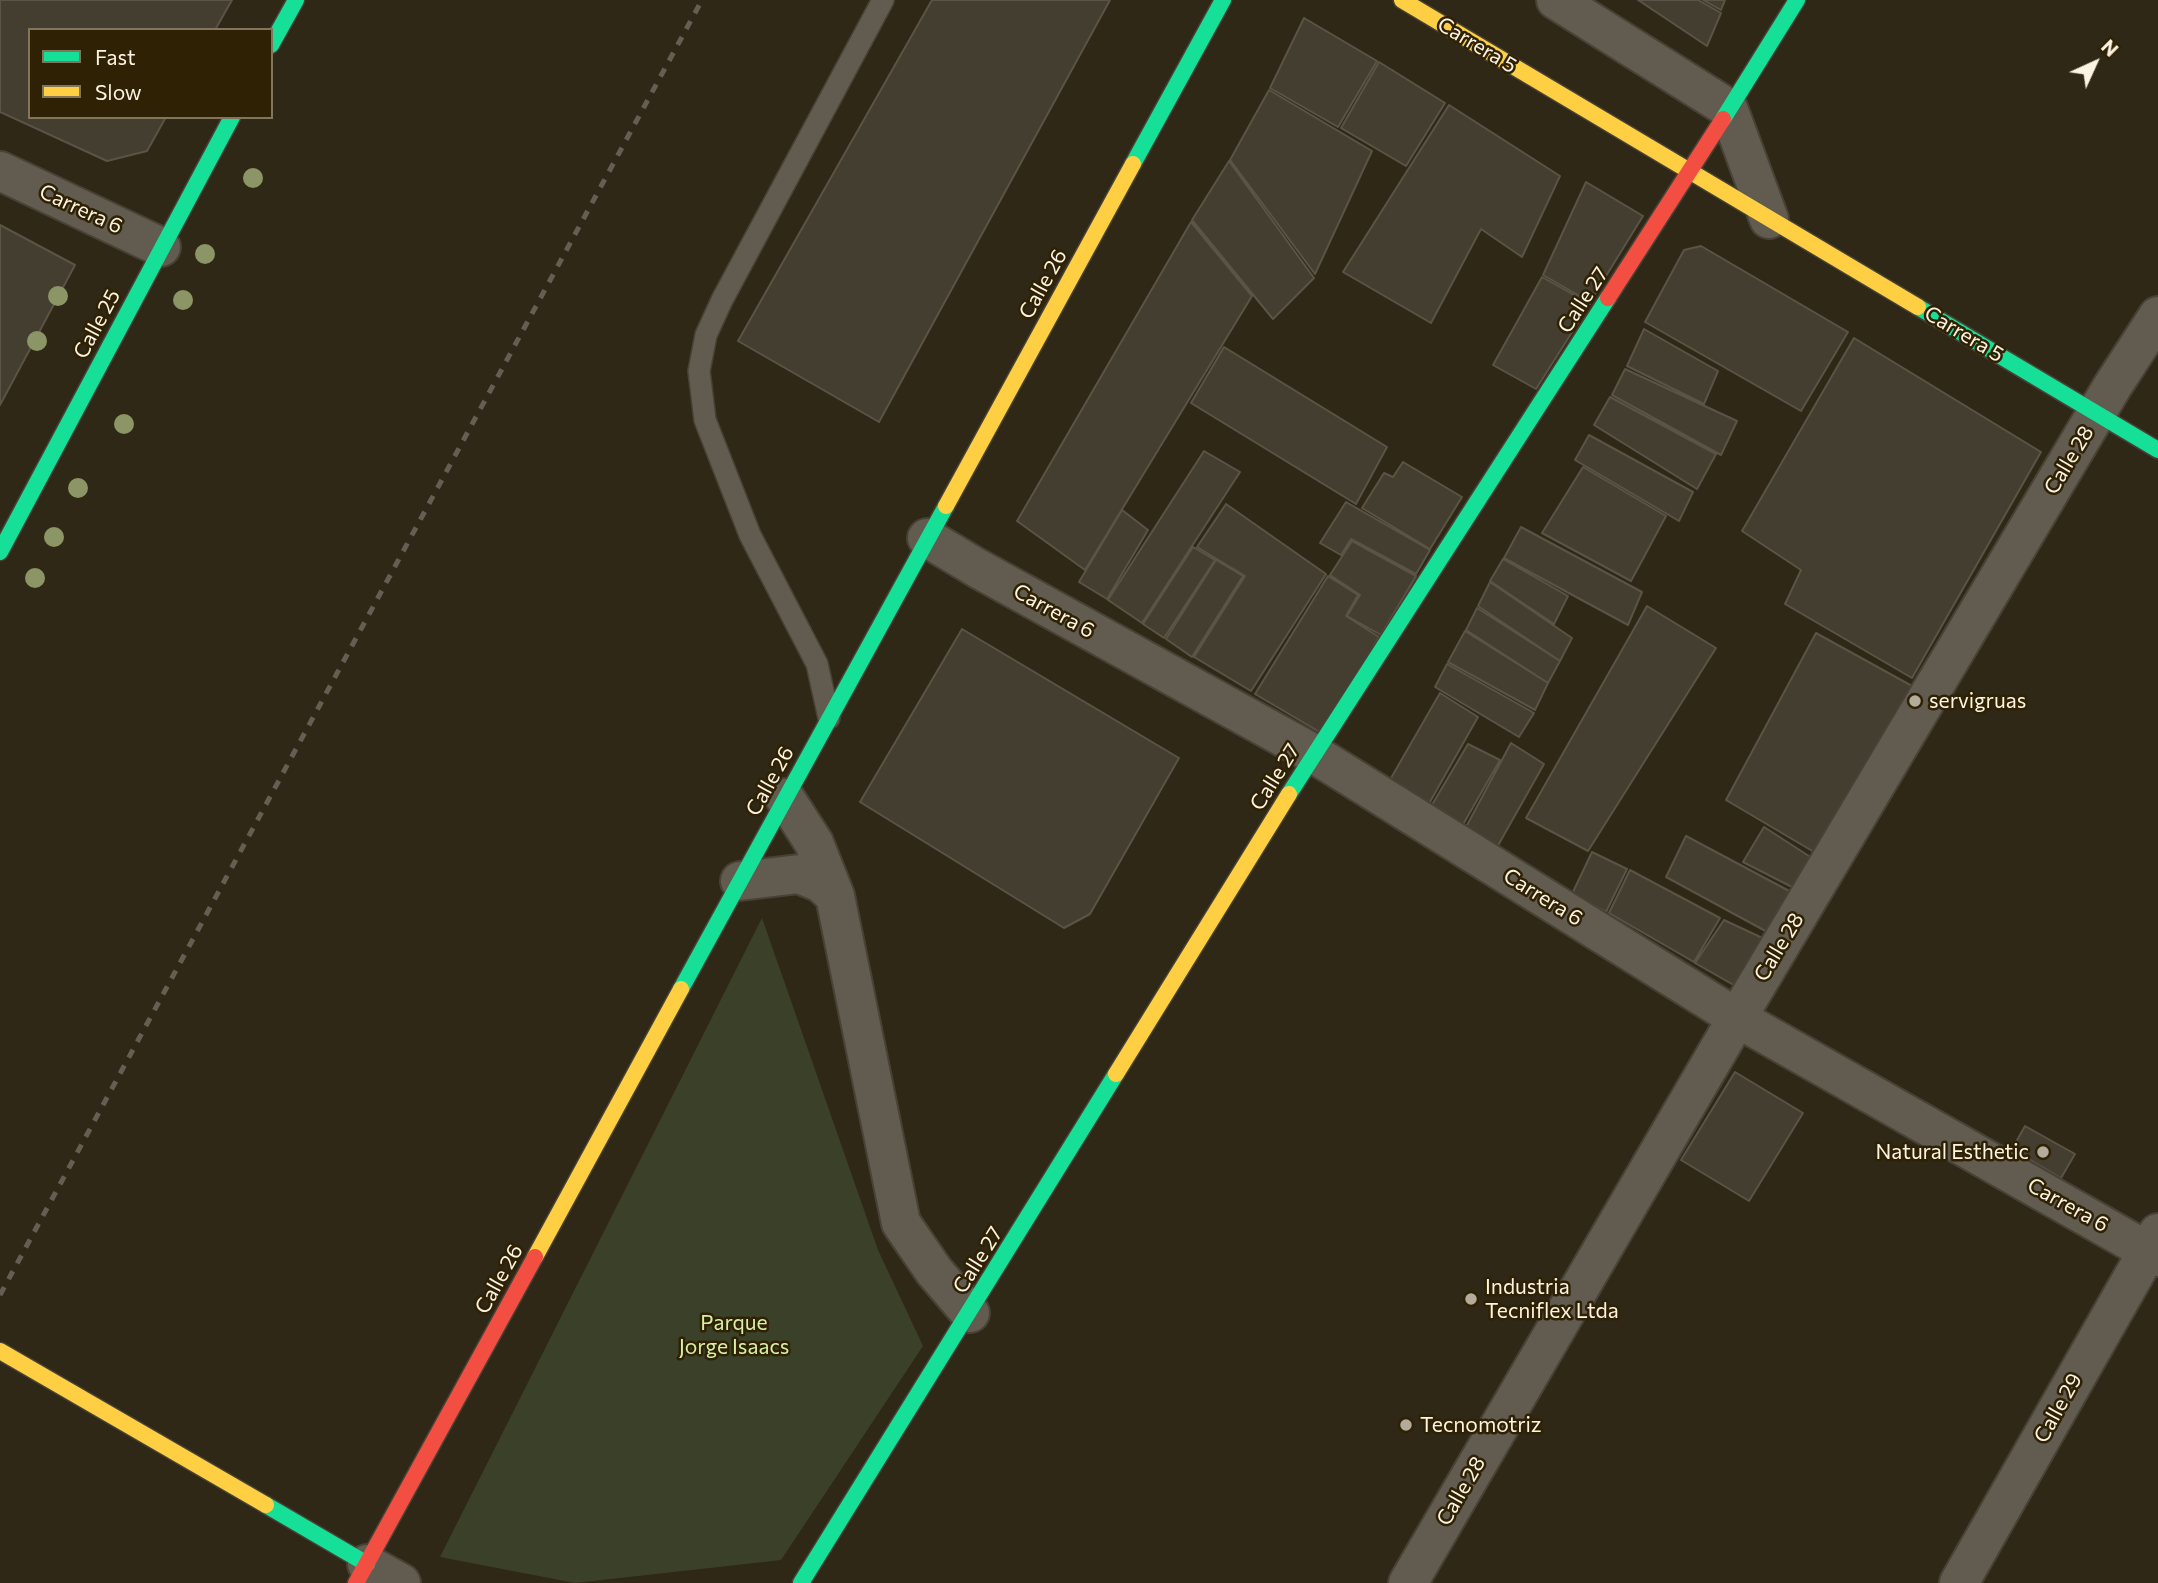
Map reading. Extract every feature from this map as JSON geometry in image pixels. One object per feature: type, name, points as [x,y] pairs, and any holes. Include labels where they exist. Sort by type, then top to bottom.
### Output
[{"type":"main road","points":[[273,41],[296,0]]},
{"type":"main road","name":"Calle 26","points":[[361,1573],[1223,0]]},
{"type":"main road","name":"Carrera 5","points":[[1402,0],[2158,450]]},
{"type":"main road","name":"Calle 27","points":[[801,1583],[1314,754],[1690,172],[1797,0]]},
{"type":"main road","name":"Calle 25","points":[[0,552],[231,119]]},
{"type":"main road","points":[[0,1351],[361,1573]]},
{"type":"street","points":[[1556,0],[1728,108],[1769,219]]},
{"type":"street","name":"Carrera 6","points":[[0,171],[161,247]]},
{"type":"street","name":"Calle 28","points":[[1408,1583],[1737,1018],[2097,413],[2158,316]]},
{"type":"street","name":"Carrera 6","points":[[927,538],[1314,754],[1737,1018],[2154,1247]]},
{"type":"street","points":[[785,798],[814,843],[835,896],[901,1223],[934,1271],[970,1313]]},
{"type":"street","points":[[740,881],[799,874],[821,883],[835,896]]},
{"type":"street","name":"Calle 29","points":[[1959,1583],[2154,1247]]},
{"type":"street","points":[[361,1573],[401,1583]]},
{"type":"lane","points":[[829,718],[817,664],[750,535],[705,420],[699,371],[706,335],[722,300],[883,0]]},
{"type":"green space","name":"Parque Jorge Isaacs","points":[[762,918],[878,1250],[923,1346],[781,1560],[575,1583],[440,1557]]},
{"type":"building","points":[[0,0],[232,0],[216,28],[28,28],[28,119],[165,119],[147,151],[107,161],[0,112]]},
{"type":"building","points":[[932,0],[1110,0],[879,422],[738,341]]},
{"type":"building","points":[[1638,0],[1698,0],[1721,13],[1707,46]]},
{"type":"building","points":[[1703,0],[1725,0],[1721,10]]},
{"type":"building","points":[[1304,18],[1377,61],[1338,127],[1270,88]]},
{"type":"building","points":[[1379,62],[1445,103],[1406,166],[1341,128]]},
{"type":"building","points":[[1269,90],[1372,151],[1315,274],[1230,160]]},
{"type":"building","points":[[1449,105],[1560,176],[1522,257],[1481,229],[1431,323],[1343,272]]},
{"type":"building","points":[[1229,161],[1314,278],[1273,319],[1192,220]]},
{"type":"building","points":[[1586,182],[1643,216],[1590,302],[1543,275]]},
{"type":"building","points":[[1191,222],[1252,296],[1085,570],[1017,521]]},
{"type":"building","points":[[0,225],[75,265],[0,405]]},
{"type":"building","points":[[1701,246],[1848,332],[1801,411],[1645,322],[1684,250]]},
{"type":"building","points":[[1542,277],[1590,304],[1536,389],[1493,365]]},
{"type":"building","points":[[1644,329],[1718,371],[1704,404],[1627,366]]},
{"type":"building","points":[[1854,338],[2041,452],[1912,678],[1785,604],[1801,570],[1742,531]]},
{"type":"building","points":[[1224,347],[1387,447],[1356,504],[1191,403]]},
{"type":"building","points":[[1625,369],[1737,421],[1721,455],[1612,395]]},
{"type":"building","points":[[1610,397],[1716,454],[1697,489],[1594,425]]},
{"type":"building","points":[[1589,435],[1693,492],[1679,521],[1575,460]]},
{"type":"building","points":[[1204,451],[1240,472],[1142,623],[1108,600]]},
{"type":"building","points":[[1403,462],[1462,497],[1430,549],[1362,508],[1384,473],[1393,477]]},
{"type":"building","points":[[1583,467],[1666,516],[1631,581],[1542,533]]},
{"type":"building","points":[[1346,502],[1430,550],[1416,574],[1351,539],[1341,555],[1320,543]]},
{"type":"building","points":[[1226,504],[1326,574],[1251,691],[1194,657],[1245,576],[1197,547]]},
{"type":"building","points":[[1122,510],[1148,530],[1107,599],[1079,582]]},
{"type":"building","points":[[1521,527],[1642,592],[1628,625],[1504,558]]},
{"type":"building","points":[[1352,541],[1416,576],[1381,635],[1347,616],[1360,595],[1330,575]]},
{"type":"building","points":[[1193,547],[1215,560],[1164,638],[1143,624]]},
{"type":"building","points":[[1503,559],[1568,596],[1554,624],[1490,581]]},
{"type":"building","points":[[1216,560],[1243,576],[1192,657],[1166,639]]},
{"type":"building","points":[[1328,576],[1358,595],[1346,616],[1379,637],[1323,734],[1255,694]]},
{"type":"building","points":[[1490,582],[1572,638],[1560,661],[1478,606]]},
{"type":"building","points":[[1647,606],[1716,648],[1588,851],[1526,818]]},
{"type":"building","points":[[1477,608],[1560,661],[1548,683],[1466,630]]},
{"type":"building","points":[[962,629],[1179,758],[1090,914],[1064,928],[860,802]]},
{"type":"building","points":[[1465,631],[1548,683],[1535,710],[1448,662]]},
{"type":"building","points":[[1816,633],[1912,686],[1814,852],[1726,800]]},
{"type":"building","points":[[1447,664],[1534,713],[1519,737],[1435,687]]},
{"type":"building","points":[[1440,693],[1478,717],[1427,807],[1395,789],[1391,778]]},
{"type":"building","points":[[1511,743],[1544,764],[1496,849],[1465,829]]},
{"type":"building","points":[[1468,744],[1500,760],[1461,828],[1429,810]]},
{"type":"building","points":[[1764,827],[1812,858],[1796,889],[1743,862]]},
{"type":"building","points":[[1686,836],[1793,893],[1771,934],[1666,877]]},
{"type":"building","points":[[1592,852],[1627,869],[1606,912],[1572,894]]},
{"type":"building","points":[[1630,870],[1720,918],[1694,962],[1609,913]]},
{"type":"building","points":[[1724,920],[1771,942],[1746,992],[1695,963]]},
{"type":"building","points":[[1735,1072],[1803,1113],[1749,1201],[1681,1160]]},
{"type":"building","name":"Natural Esthetic","points":[[2025,1126],[2075,1154],[2061,1178],[2012,1149]]},
{"type":"railway","points":[[0,1295],[702,0]]},
{"type":"traffic: fast","points":[[273,41],[296,0]]},
{"type":"traffic: fast","points":[[1133,164],[1223,0]]},
{"type":"traffic: fast","points":[[1723,119],[1797,0]]},
{"type":"traffic: fast","points":[[0,552],[231,119]]},
{"type":"traffic: fast","points":[[1289,794],[1608,298]]},
{"type":"traffic: fast","points":[[1918,307],[2158,450]]},
{"type":"traffic: fast","points":[[681,989],[946,506]]},
{"type":"traffic: fast","points":[[801,1583],[1116,1074]]},
{"type":"traffic: fast","points":[[266,1505],[367,1564]]},
{"type":"traffic: slow","points":[[1402,0],[1918,307]]},
{"type":"traffic: slow","points":[[946,506],[1133,164]]},
{"type":"traffic: slow","points":[[1116,1074],[1289,794]]},
{"type":"traffic: slow","points":[[535,1257],[681,989]]},
{"type":"traffic: slow","points":[[0,1351],[266,1505]]},
{"type":"traffic: jam","points":[[1608,298],[1723,119]]},
{"type":"traffic: jam","points":[[356,1583],[535,1257]]},
{"type":"place","name":"servigruas","points":[[1915,701]]},
{"type":"place","name":"Natural Esthetic","points":[[2043,1152]]},
{"type":"place","name":"Industria Tecniflex Ltda","points":[[1471,1299]]},
{"type":"place","name":"Tecnomotriz","points":[[1406,1425]]}]
